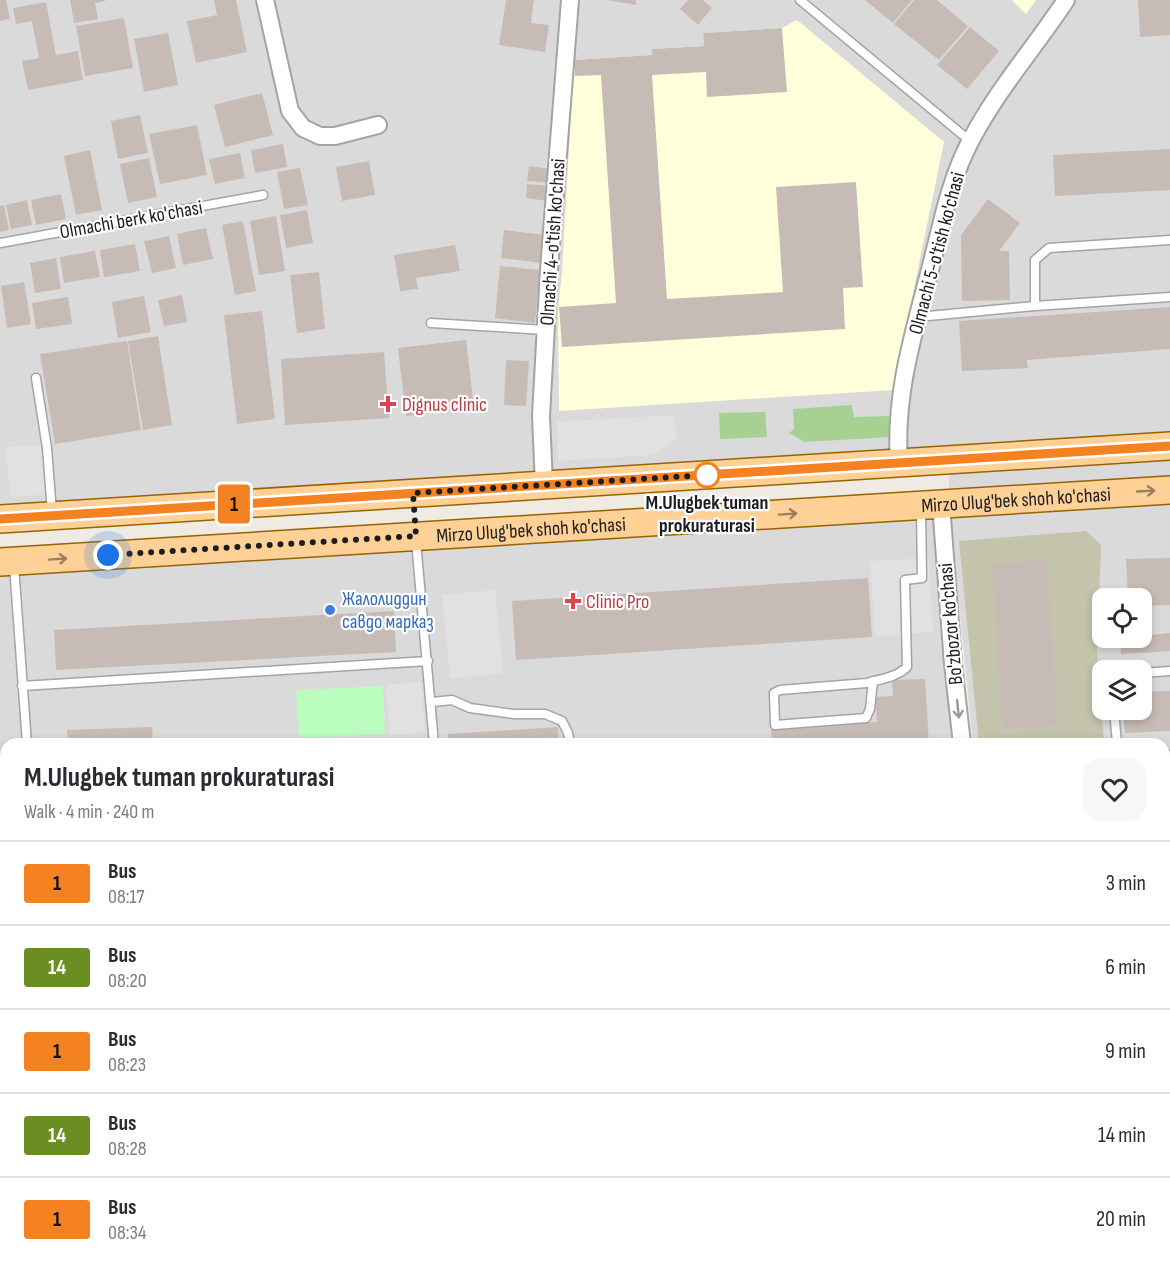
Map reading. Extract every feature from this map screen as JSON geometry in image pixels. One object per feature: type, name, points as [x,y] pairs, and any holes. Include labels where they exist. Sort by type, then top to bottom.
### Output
[{"type":"main road","points":[[0,519],[1170,446]]},
{"type":"main road","points":[[931,505],[938,460]]},
{"type":"main road","name":"Mirzo Ulug'bek shoh ko'chasi","points":[[7,562],[1170,490]]},
{"type":"main road","points":[[413,493],[416,536]]},
{"type":"street","points":[[265,0],[290,111],[303,128],[320,136],[335,136],[378,125]]},
{"type":"street","name":"Olmachi 4-o'tish ko'chasi","points":[[544,485],[541,416],[545,330],[570,0]]},
{"type":"street","name":"Olmachi 5-o'tish ko'chasi","points":[[899,463],[897,431],[901,385],[952,184],[970,141],[997,96],[1066,0]]},
{"type":"street","name":"Bo'zbozor ko'chasi","points":[[931,505],[961,738]]},
{"type":"lane","points":[[800,0],[970,141]]},
{"type":"lane","name":"Olmachi berk ko'chasi","points":[[0,243],[263,195]]},
{"type":"lane","points":[[1035,306],[1035,260],[1049,248],[1170,240]]},
{"type":"lane","points":[[918,317],[1170,297]]},
{"type":"lane","points":[[431,323],[545,330]]},
{"type":"lane","points":[[36,378],[47,448],[52,516]]},
{"type":"lane","points":[[873,681],[870,709],[866,718],[775,724],[774,693],[780,690],[873,681],[901,673],[907,667],[905,580],[922,578],[931,505]]},
{"type":"lane","points":[[416,536],[434,738]]},
{"type":"lane","points":[[7,562],[26,738]]},
{"type":"lane","points":[[22,686],[428,661]]},
{"type":"lane","points":[[1152,672],[1170,671]]},
{"type":"lane","points":[[432,702],[453,700],[470,708],[514,714],[545,714],[562,721],[569,738]]},
{"type":"lane","points":[[1115,720],[1116,738]]},
{"type":"shaded area","points":[[0,0],[1170,0],[1170,738],[972,738],[951,524],[947,447],[546,471],[413,493],[0,509]]},
{"type":"shaded area","points":[[1012,0],[1036,0],[1026,14]]},
{"type":"shaded area","points":[[797,20],[944,142],[893,390],[559,411],[558,309],[574,60],[652,55],[652,49],[704,46],[703,33],[782,28]]},
{"type":"shaded area","points":[[674,415],[677,439],[654,455],[558,461],[557,422]]},
{"type":"shaded area","points":[[41,445],[47,495],[11,496],[5,447]]},
{"type":"shaded area","points":[[941,504],[960,738],[0,738],[0,562]]},
{"type":"shaded area","points":[[1086,531],[1101,545],[1099,588],[1092,588],[1092,648],[1097,648],[1098,660],[1092,660],[1092,720],[1102,720],[1104,738],[978,738],[959,541]]},
{"type":"shaded area","points":[[929,558],[933,632],[875,636],[870,561]]},
{"type":"shaded area","points":[[495,590],[503,673],[450,678],[442,595]]},
{"type":"shaded area","points":[[421,682],[425,732],[390,735],[386,685]]},
{"type":"green space","points":[[852,405],[854,417],[889,416],[891,437],[805,442],[789,433],[794,429],[793,409]]},
{"type":"green space","points":[[765,412],[767,437],[720,439],[719,413]]},
{"type":"green space","points":[[383,686],[385,734],[299,738],[296,690]]},
{"type":"building","points":[[0,0],[6,0],[10,19],[0,21]]},
{"type":"building","points":[[70,0],[105,1],[95,3],[98,19],[74,23]]},
{"type":"building","points":[[214,0],[236,0],[247,52],[196,63],[187,21],[217,15]]},
{"type":"building","points":[[506,0],[534,0],[531,23],[549,25],[545,52],[499,45]]},
{"type":"building","points":[[606,0],[636,0],[636,5]]},
{"type":"building","points":[[688,0],[703,0],[712,8],[698,25],[680,9]]},
{"type":"building","points":[[865,0],[912,0],[893,23]]},
{"type":"building","points":[[914,0],[937,0],[968,26],[939,60],[894,24]]},
{"type":"building","points":[[1138,0],[1170,0],[1170,35],[1140,37]]},
{"type":"building","points":[[46,2],[56,55],[78,51],[83,80],[28,90],[22,61],[39,58],[32,21],[16,24],[13,8]]},
{"type":"building","points":[[124,18],[133,68],[85,76],[76,26]]},
{"type":"building","points":[[970,27],[999,51],[967,89],[937,65]]},
{"type":"building","points":[[782,28],[787,92],[707,97],[706,72],[652,75],[667,299],[783,292],[776,187],[856,182],[863,287],[843,288],[845,329],[562,347],[559,307],[616,303],[601,75],[575,76],[574,60],[652,55],[652,49],[704,46],[703,33]]},
{"type":"building","points":[[168,33],[178,85],[144,92],[134,39]]},
{"type":"building","points":[[262,93],[273,135],[225,147],[214,105]]},
{"type":"building","points":[[140,115],[148,153],[118,159],[111,121]]},
{"type":"building","points":[[197,125],[207,175],[160,184],[149,134]]},
{"type":"building","points":[[283,144],[287,167],[255,173],[251,150]]},
{"type":"building","points":[[1170,149],[1170,190],[1055,196],[1053,155]]},
{"type":"building","points":[[90,150],[102,210],[76,215],[64,156]]},
{"type":"building","points":[[240,153],[245,178],[215,184],[209,159]]},
{"type":"building","points":[[149,158],[157,197],[128,203],[120,164]]},
{"type":"building","points":[[369,161],[375,195],[342,201],[336,167]]},
{"type":"building","points":[[529,166],[551,169],[550,183],[527,181]]},
{"type":"building","points":[[300,168],[308,205],[284,209],[277,172]]},
{"type":"building","points":[[527,184],[550,186],[548,201],[526,198]]},
{"type":"building","points":[[61,194],[66,219],[36,225],[31,200]]},
{"type":"building","points":[[988,199],[1020,223],[999,251],[1009,251],[1010,300],[962,301],[961,235]]},
{"type":"building","points":[[27,200],[32,225],[11,229],[6,205]]},
{"type":"building","points":[[4,205],[9,230],[0,232],[0,206]]},
{"type":"building","points":[[307,210],[313,243],[286,248],[280,215]]},
{"type":"building","points":[[276,216],[285,271],[259,275],[250,221]]},
{"type":"building","points":[[243,221],[256,291],[235,295],[222,225]]},
{"type":"building","points":[[206,228],[213,259],[183,265],[177,234]]},
{"type":"building","points":[[504,230],[545,235],[542,263],[501,258]]},
{"type":"building","points":[[169,236],[176,268],[152,273],[144,241]]},
{"type":"building","points":[[135,244],[140,271],[104,277],[100,250]]},
{"type":"building","points":[[455,245],[460,271],[416,278],[418,289],[400,291],[394,255]]},
{"type":"building","points":[[95,251],[100,277],[64,283],[60,257]]},
{"type":"building","points":[[56,258],[61,289],[35,293],[30,263]]},
{"type":"building","points":[[500,266],[540,270],[535,323],[495,318]]},
{"type":"building","points":[[319,272],[325,329],[297,333],[290,275]]},
{"type":"building","points":[[24,282],[31,324],[7,328],[1,286]]},
{"type":"building","points":[[182,295],[187,322],[164,326],[158,300]]},
{"type":"building","points":[[144,296],[151,332],[118,338],[112,302]]},
{"type":"building","points":[[68,297],[72,324],[36,329],[32,303]]},
{"type":"building","points":[[1170,307],[1170,349],[1027,360],[1028,368],[962,371],[959,321]]},
{"type":"building","points":[[262,311],[275,419],[237,424],[224,315]]},
{"type":"building","points":[[158,336],[172,425],[143,430],[128,341]]},
{"type":"building","points":[[466,340],[474,408],[406,416],[398,348]]},
{"type":"building","points":[[127,341],[141,430],[55,444],[40,354]]},
{"type":"building","points":[[384,352],[389,418],[285,425],[281,359]]},
{"type":"building","points":[[506,360],[529,361],[526,406],[504,405]]},
{"type":"building","points":[[1170,558],[1170,605],[1152,606],[1152,588],[1127,588],[1126,559]]},
{"type":"building","points":[[1047,560],[1058,726],[1002,729],[992,563]]},
{"type":"building","points":[[868,578],[872,637],[516,660],[512,601]]},
{"type":"building","points":[[394,611],[396,652],[56,670],[54,630]]},
{"type":"building","points":[[1170,633],[1170,651],[1121,654],[1121,648],[1152,648],[1152,635]]},
{"type":"building","points":[[925,679],[929,738],[772,738],[771,728],[877,722],[875,697],[893,696],[892,680]]},
{"type":"building","points":[[1170,691],[1170,731],[1125,733],[1124,720],[1152,720],[1152,692]]},
{"type":"building","points":[[152,727],[153,738],[68,738],[67,730]]},
{"type":"building","points":[[558,727],[559,738],[448,738],[448,734]]},
{"type":"bus line","name":"1","points":[[0,519],[1170,446]]},
{"type":"place","name":"Dignus clinic","points":[[388,404]]},
{"type":"place","name":"M.Ulugbek tuman prokuraturasi","points":[[707,475]]},
{"type":"place","name":"Clinic Pro","points":[[573,601]]},
{"type":"place","name":"Жалолиддин савдо марказ","points":[[330,610]]},
{"type":"route","points":[[108,555],[416,536],[413,493],[707,475]]}]
